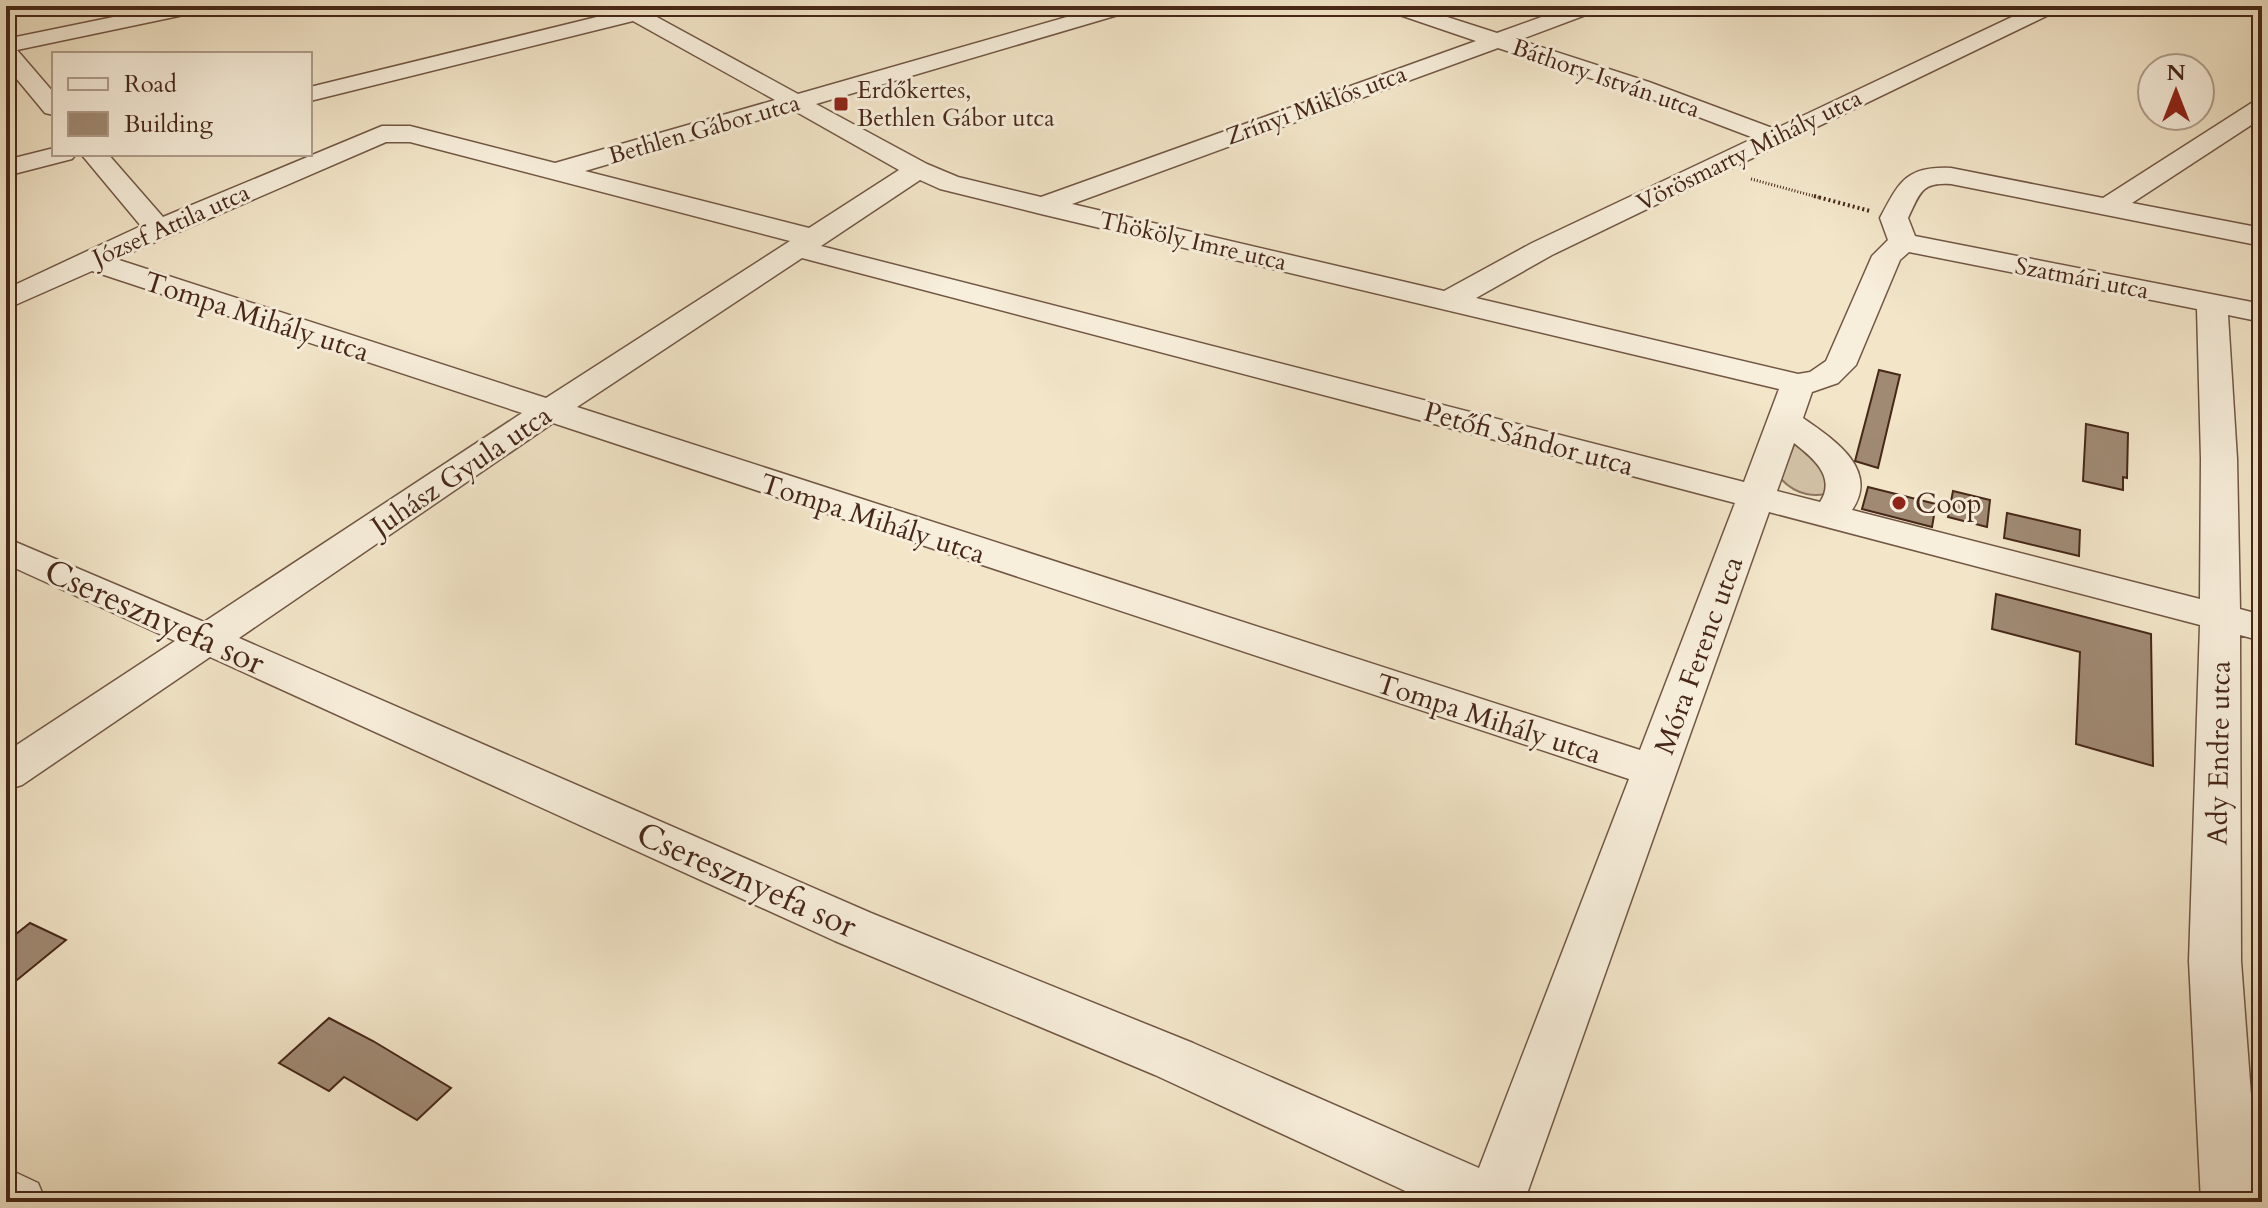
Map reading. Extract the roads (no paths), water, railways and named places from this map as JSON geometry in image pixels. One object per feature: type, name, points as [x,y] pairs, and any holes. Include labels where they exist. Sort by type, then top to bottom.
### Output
[{"type":"street","points":[[6,46],[198,6]]},
{"type":"street","points":[[312,93],[629,10],[669,6]]},
{"type":"street","name":"Bethlen Gábor utca","points":[[557,171],[1128,6]]},
{"type":"street","name":"Báthory István utca","points":[[1392,6],[1641,87],[1774,137]]},
{"type":"street","name":"Zrínyi Miklós utca","points":[[1041,206],[1592,6]]},
{"type":"street","name":"Vörösmarty Mihály utca","points":[[1449,301],[1542,249],[2052,6]]},
{"type":"street","name":"Thököly Imre utca","points":[[629,10],[918,170],[949,183],[1798,384]]},
{"type":"street","points":[[6,52],[52,106]]},
{"type":"street","points":[[2107,207],[2262,107]]},
{"type":"street","name":"Petőfi Sándor utca","points":[[382,134],[410,134],[557,171],[804,243],[2262,628]]},
{"type":"street","name":"József Attila utca","points":[[6,300],[158,229],[382,134]]},
{"type":"street","points":[[6,168],[55,156]]},
{"type":"street","points":[[96,156],[158,229]]},
{"type":"street","name":"Juhász Gyula utca","points":[[6,774],[547,412],[918,170]]},
{"type":"street","points":[[1798,384],[1823,379],[1840,365],[1899,230],[1913,181],[1921,176],[1951,176],[2262,237]]},
{"type":"street","name":"Szatmári utca","points":[[1899,230],[2262,313]]},
{"type":"street","name":"Tompa Mihály utca","points":[[92,261],[547,412],[1655,771]]},
{"type":"street","name":"Ady Endre utca","points":[[2212,304],[2219,459],[2220,618],[2215,961],[2230,1202]]},
{"type":"street","name":"Móra Ferenc utca","points":[[1493,1202],[1798,384]]},
{"type":"street","points":[[1785,421],[1824,449],[1845,480],[1843,495],[1828,515]]},
{"type":"street","name":"Cseresznyefa sor","points":[[6,550],[853,927],[1174,1059],[1493,1202]]},
{"type":"street","points":[[6,1195],[17,1202]]},
{"type":"place","name":"Erdőkertes, Bethlen Gábor utca","points":[[841,104]]},
{"type":"place","name":"Coop","points":[[1899,503]]}]
